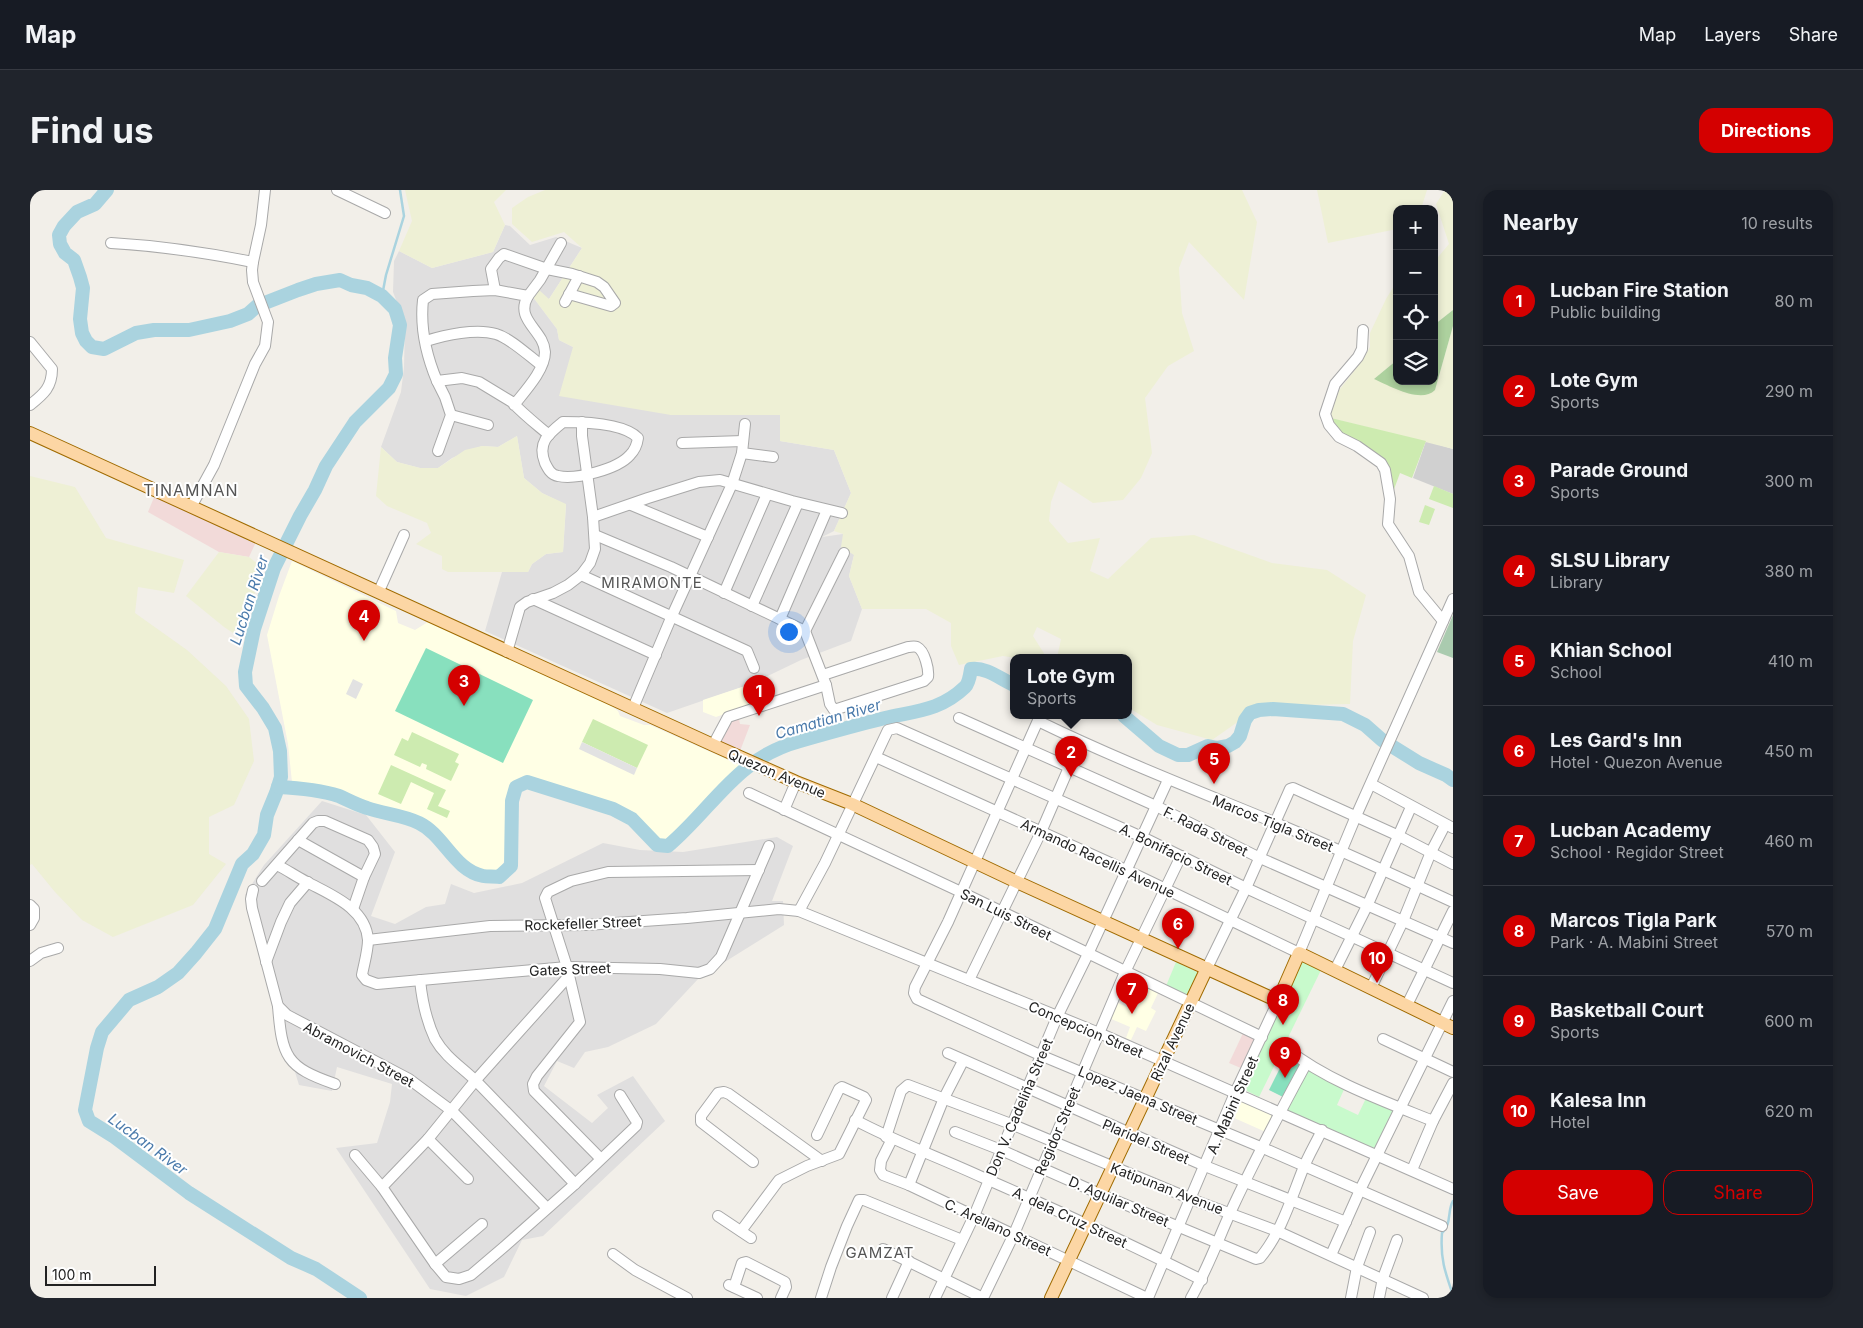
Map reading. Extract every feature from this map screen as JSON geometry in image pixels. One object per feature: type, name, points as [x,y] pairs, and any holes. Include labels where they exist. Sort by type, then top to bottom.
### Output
[{"type":"main road","name":"Quezon Avenue","points":[[30,433],[743,759],[852,804],[1017,882],[1278,1001]]},
{"type":"main road","name":"Armando Racellis Avenue","points":[[1299,953],[1448,1025]]},
{"type":"main road","name":"A. Mabini Street","points":[[1278,1001],[1299,953]]},
{"type":"main road","name":"Rizal Avenue","points":[[1051,1298],[1207,968]]},
{"type":"street","points":[[191,506],[214,466],[264,346],[268,322],[253,282],[252,262],[261,225],[265,190]]},
{"type":"street","points":[[337,190],[385,213]]},
{"type":"street","points":[[514,405],[535,379],[545,353],[543,345],[526,318],[525,301],[535,288],[561,243]]},
{"type":"street","points":[[111,244],[183,249],[252,262]]},
{"type":"street","points":[[495,290],[491,269],[498,258],[504,254],[547,268],[579,276],[597,282],[604,287],[615,303],[611,306],[567,298],[579,276]]},
{"type":"street","points":[[438,451],[451,415],[431,367],[422,310],[424,300],[432,294],[495,290],[528,296]]},
{"type":"street","points":[[1363,330],[1362,349],[1335,384],[1325,414],[1329,425],[1339,437],[1357,446],[1381,463],[1385,470],[1390,499],[1388,524],[1409,556],[1419,592],[1443,621]]},
{"type":"street","points":[[426,341],[451,334],[482,332],[496,334],[507,339],[541,365]]},
{"type":"street","points":[[30,342],[52,369],[52,381],[40,397],[30,405]]},
{"type":"street","points":[[437,381],[462,378],[479,382],[514,405],[548,435]]},
{"type":"street","points":[[451,415],[488,425]]},
{"type":"street","points":[[563,422],[582,422],[634,434],[638,438],[637,447],[630,456],[618,465],[568,478],[556,476],[548,470],[542,455],[543,443],[548,435],[563,422]]},
{"type":"street","points":[[507,652],[520,607],[527,602],[553,593],[568,585],[590,563],[595,549],[582,422]]},
{"type":"street","points":[[633,708],[732,484],[742,453],[745,424]]},
{"type":"street","points":[[682,443],[743,441]]},
{"type":"street","points":[[742,453],[773,457]]},
{"type":"street","points":[[593,518],[699,482],[720,480],[798,503],[842,513]]},
{"type":"street","points":[[724,593],[767,494]]},
{"type":"street","points":[[752,606],[798,503]]},
{"type":"street","points":[[631,504],[708,538]]},
{"type":"street","points":[[780,619],[827,510]]},
{"type":"street","points":[[379,591],[404,535]]},
{"type":"street","points":[[594,535],[690,576],[805,631],[824,680],[830,704],[834,710],[924,680],[928,677],[929,671],[920,650],[916,646],[908,647],[824,680],[728,717],[713,745]]},
{"type":"street","points":[[805,631],[844,553]]},
{"type":"street","points":[[580,575],[747,651],[754,668]]},
{"type":"street","name":"A. Mabini Street","points":[[1299,953],[1356,816],[1388,748],[1453,598]]},
{"type":"street","points":[[533,600],[656,655]]},
{"type":"street","name":"F. Rada Street","points":[[959,718],[1156,806],[1260,858],[1453,943]]},
{"type":"street","points":[[928,963],[1039,719]]},
{"type":"street","name":"Marcos Tigla Street","points":[[1041,719],[1080,742],[1384,869],[1453,902]]},
{"type":"street","name":"A. Bonifacio Street","points":[[876,757],[888,730],[897,728],[1142,837],[1246,888],[1453,984]]},
{"type":"street","points":[[969,980],[1056,799],[1080,742]]},
{"type":"street","points":[[799,911],[825,863],[876,757]]},
{"type":"street","name":"Armando Racellis Avenue","points":[[876,757],[1165,888],[1299,953]]},
{"type":"street","name":"Don V. Cadeliña Street","points":[[935,1298],[974,1216],[1056,1017],[1088,954],[1168,780]]},
{"type":"street","points":[[784,810],[796,782]]},
{"type":"street","points":[[1371,784],[1449,826],[1431,852],[1403,921],[1371,988]]},
{"type":"street","name":"Rizal Avenue","points":[[1207,968],[1260,858],[1289,791],[1293,788],[1356,816]]},
{"type":"street","name":"San Luis Street","points":[[749,793],[961,892],[1262,1037]]},
{"type":"street","points":[[1334,970],[1368,904],[1411,807]]},
{"type":"street","points":[[1356,816],[1453,864]]},
{"type":"street","points":[[262,881],[312,823],[325,821],[368,840],[373,847],[375,854],[364,877],[353,909]]},
{"type":"street","points":[[298,840],[364,877]]},
{"type":"street","name":"Gates Street","points":[[368,940],[362,975],[366,980],[377,984],[568,972],[660,969],[699,973],[710,969],[721,957],[769,846]]},
{"type":"street","name":"Regidor Street","points":[[983,1298],[1014,1234],[1125,972],[1181,856]]},
{"type":"street","points":[[277,865],[325,890],[353,909],[364,923],[368,940]]},
{"type":"street","points":[[600,1158],[534,1091],[532,1084],[580,1022],[568,972],[546,904],[545,898],[548,892],[571,881],[608,872],[759,870]]},
{"type":"street","points":[[266,962],[290,903],[308,882]]},
{"type":"street","points":[[253,890],[252,908],[278,1006],[281,1032],[290,1061],[300,1069],[335,1084]]},
{"type":"street","points":[[30,905],[34,909],[34,918],[30,925]]},
{"type":"street","name":"Rockefeller Street","points":[[368,940],[490,926],[659,920],[779,909],[799,911]]},
{"type":"street","name":"Concepcion Street","points":[[799,911],[1099,1033],[1453,1189]]},
{"type":"street","points":[[1407,1005],[1453,911]]},
{"type":"street","points":[[30,961],[41,953],[58,948]]},
{"type":"street","name":"Lopez Jaena Street","points":[[928,963],[915,987],[914,993],[917,999],[1040,1055],[1263,1148],[1442,1226]]},
{"type":"street","points":[[382,1187],[428,1139],[568,972]]},
{"type":"street","points":[[420,980],[423,1005],[436,1040],[449,1058],[475,1081],[575,1184]]},
{"type":"street","points":[[1331,1255],[1360,1190],[1424,1059],[1448,1025],[1453,1000]]},
{"type":"street","name":"A. Mabini Street","points":[[1147,1298],[1235,1094],[1278,1001]]},
{"type":"street","name":"Abramovich Street","points":[[278,1006],[287,1015],[409,1079],[452,1111],[547,1208]]},
{"type":"street","points":[[1383,1039],[1453,1072]]},
{"type":"street","points":[[1287,1049],[1306,1064],[1400,1108],[1433,1121]]},
{"type":"street","name":"Plaridel Street","points":[[948,1053],[1129,1134],[1346,1222]]},
{"type":"street","points":[[909,1185],[944,1098],[963,1061]]},
{"type":"street","points":[[1191,1298],[1202,1280],[1246,1181],[1306,1064]]},
{"type":"street","points":[[1412,1170],[1433,1121],[1453,1083]]},
{"type":"street","name":"Katipunan Avenue","points":[[889,1138],[901,1091],[908,1086],[1011,1124],[1191,1199],[1277,1231],[1383,1278],[1417,1296]]},
{"type":"street","points":[[741,1232],[779,1180],[807,1166],[839,1154],[855,1120],[864,1106],[866,1100],[864,1097],[842,1087],[839,1089],[817,1135]]},
{"type":"street","points":[[753,1162],[701,1122],[701,1116],[718,1093],[724,1092],[729,1094],[822,1161]]},
{"type":"street","points":[[356,1155],[382,1187],[435,1264],[446,1277],[459,1279],[471,1275],[575,1184],[600,1158],[636,1126],[637,1122],[620,1095]]},
{"type":"street","name":"A. dela Cruz Street","points":[[855,1120],[889,1138],[922,1150],[1029,1198],[1202,1280]]},
{"type":"street","points":[[1277,1231],[1304,1166],[1322,1130]]},
{"type":"street","name":"D. Aguilar Street","points":[[955,1132],[1256,1259],[1264,1254],[1277,1231]]},
{"type":"street","name":"C. Arellano Street","points":[[889,1138],[881,1161],[880,1170],[883,1175],[909,1185],[1147,1298]]},
{"type":"street","points":[[428,1139],[468,1179]]},
{"type":"street","points":[[821,1298],[831,1266],[859,1200],[864,1200],[962,1240]]},
{"type":"street","points":[[718,1216],[751,1238]]},
{"type":"street","points":[[435,1264],[482,1224]]},
{"type":"street","points":[[1351,1298],[1357,1267],[1370,1232]]},
{"type":"street","points":[[1380,1298],[1383,1278],[1397,1240]]},
{"type":"street","points":[[883,1249],[944,1277],[983,1298]]},
{"type":"street","points":[[613,1254],[635,1270],[687,1298]]},
{"type":"street","points":[[892,1298],[909,1261]]},
{"type":"street","points":[[757,1298],[731,1286],[742,1263],[746,1262],[785,1282],[786,1287],[782,1298]]},
{"type":"shaded area","points":[[405,190],[506,190],[494,202],[505,225],[493,252],[432,268],[399,251],[412,221]]},
{"type":"shaded area","points":[[545,190],[1242,190],[1257,222],[1244,300],[1189,242],[1179,268],[1182,313],[1194,351],[1168,366],[1145,398],[1152,453],[1141,478],[1123,500],[1093,503],[1059,481],[1051,502],[1049,521],[1068,543],[1100,538],[1090,571],[1108,579],[1151,538],[1194,535],[1272,563],[1327,570],[1366,595],[1353,641],[1350,704],[1254,706],[1239,721],[1212,740],[1157,725],[1132,710],[1132,654],[1058,654],[1061,639],[1037,627],[1033,636],[1044,654],[1010,654],[1010,657],[1003,656],[959,665],[951,646],[951,623],[926,609],[862,609],[849,576],[854,555],[841,547],[843,534],[834,531],[851,493],[834,450],[780,441],[780,415],[671,415],[559,396],[573,347],[559,340],[557,329],[533,297],[539,290],[549,299],[582,248],[564,232],[532,242],[512,224],[512,208],[528,197]]},
{"type":"shaded area","points":[[1317,190],[1427,190],[1422,205],[1393,205],[1393,230],[1328,243]]},
{"type":"shaded area","points":[[1445,190],[1453,190],[1453,310],[1438,322],[1438,257],[1449,244],[1438,205],[1436,204]]},
{"type":"shaded area","points":[[505,225],[510,226],[530,245],[556,237],[582,248],[549,299],[533,297],[557,329],[559,340],[573,347],[671,415],[780,415],[780,441],[834,450],[851,493],[834,531],[822,537],[843,534],[854,555],[849,576],[862,609],[851,641],[801,660],[751,684],[667,713],[485,631],[502,572],[528,572],[532,564],[546,554],[563,552],[566,505],[542,493],[524,478],[517,436],[498,447],[482,446],[452,458],[438,468],[420,468],[397,462],[381,447],[401,392],[404,367],[405,323],[393,292],[394,261],[399,251],[432,268],[493,252]]},
{"type":"shaded area","points":[[1393,288],[1393,363],[1374,379],[1393,382],[1393,385],[1407,385],[1435,390],[1438,385],[1453,326],[1453,449],[1331,418],[1333,398],[1362,361],[1370,347],[1370,333]]},
{"type":"shaded area","points":[[517,436],[524,478],[542,493],[566,504],[563,552],[546,554],[532,564],[528,572],[448,572],[442,569],[442,556],[416,544],[431,533],[427,523],[387,506],[376,496],[381,447],[397,462],[420,468],[438,468],[465,450],[482,446],[498,447]]},
{"type":"shaded area","points":[[1426,441],[1453,449],[1453,494],[1413,478]]},
{"type":"shaded area","points":[[30,476],[75,487],[106,538],[184,560],[174,593],[138,587],[135,613],[187,650],[226,686],[249,719],[254,761],[234,805],[209,817],[209,854],[226,864],[193,905],[113,937],[82,920],[32,864],[30,865]]},
{"type":"shaded area","points":[[155,495],[255,544],[249,557],[219,552],[148,512]]},
{"type":"shaded area","points":[[219,552],[249,557],[262,567],[242,639],[186,596]]},
{"type":"shaded area","points":[[292,561],[396,611],[398,623],[415,630],[428,622],[610,705],[618,711],[620,716],[644,725],[650,725],[742,766],[667,843],[659,843],[633,819],[614,808],[526,781],[515,785],[511,800],[505,859],[498,874],[484,874],[466,865],[432,829],[415,818],[331,790],[292,782],[288,744],[267,635]]},
{"type":"shaded area","points":[[1453,615],[1453,658],[1437,652]]},
{"type":"shaded area","points":[[353,679],[363,684],[356,699],[346,694]]},
{"type":"shaded area","points":[[751,684],[760,701],[716,717],[703,712],[703,700]]},
{"type":"shaded area","points":[[729,719],[739,719],[740,724],[750,725],[740,751],[720,741]]},
{"type":"shaded area","points":[[582,742],[637,768],[634,775],[579,749]]},
{"type":"shaded area","points":[[322,801],[366,815],[395,852],[371,916],[395,924],[426,907],[445,904],[451,884],[474,893],[522,883],[603,843],[640,850],[683,852],[777,837],[793,846],[772,901],[783,901],[784,925],[699,978],[656,1024],[608,1047],[585,1052],[574,1068],[557,1061],[544,1086],[592,1123],[608,1108],[597,1095],[633,1076],[665,1121],[543,1236],[522,1240],[504,1277],[466,1296],[430,1289],[336,1148],[377,1143],[390,1102],[392,1084],[337,1067],[332,1091],[299,1085],[268,984],[245,895],[264,865]]},
{"type":"shaded area","points":[[1140,984],[1158,993],[1151,1008],[1156,1011],[1146,1031],[1137,1027],[1131,1040],[1126,1038],[1130,1027],[1109,1018],[1116,1002],[1129,1008]]},
{"type":"shaded area","points":[[1244,1031],[1258,1037],[1243,1069],[1229,1063]]},
{"type":"shaded area","points":[[1240,1098],[1276,1114],[1268,1133],[1232,1117]]},
{"type":"green space","points":[[1453,310],[1453,326],[1438,379],[1438,340],[1438,322]]},
{"type":"green space","points":[[1393,363],[1393,385],[1436,385],[1435,390],[1429,394],[1414,395],[1374,379]]},
{"type":"green space","points":[[1331,418],[1426,441],[1412,478],[1400,473],[1393,492],[1390,472],[1340,434]]},
{"type":"green space","points":[[1434,486],[1453,494],[1453,508],[1429,499]]},
{"type":"green space","points":[[1425,505],[1435,509],[1429,525],[1419,522]]},
{"type":"green space","points":[[426,648],[533,700],[503,763],[395,711]]},
{"type":"green space","points":[[593,719],[648,745],[637,768],[582,742]]},
{"type":"green space","points":[[412,732],[459,754],[455,762],[459,764],[451,781],[426,769],[427,765],[422,763],[420,767],[394,755],[402,738],[408,741]]},
{"type":"green space","points":[[391,765],[446,790],[438,806],[450,811],[447,818],[427,809],[434,793],[411,782],[401,804],[378,794]]},
{"type":"green space","points":[[1304,959],[1322,968],[1259,1097],[1241,1088]]},
{"type":"green space","points":[[1176,962],[1201,974],[1190,997],[1166,986]]},
{"type":"green space","points":[[1285,1058],[1301,1066],[1285,1098],[1269,1090]]},
{"type":"green space","points":[[1307,1066],[1346,1085],[1337,1105],[1358,1115],[1368,1094],[1395,1107],[1374,1151],[1284,1111]]},
{"type":"waterway","name":"Lucban River","points":[[107,190],[95,204],[77,212],[64,226],[59,235],[60,244],[65,253],[74,260],[80,277],[83,288],[80,319],[82,333],[92,347],[104,349],[136,333],[154,330],[189,330],[230,321],[248,314],[257,306],[298,290],[316,284],[340,280],[351,285],[367,288],[382,296],[395,309],[400,325],[395,358],[396,374],[389,388],[355,422],[326,466],[274,568],[254,629],[245,672],[246,686],[275,728],[280,751],[281,777],[267,815],[264,835],[253,854],[242,864],[215,929],[196,953],[178,973],[158,987],[129,1000],[102,1032],[85,1110],[89,1121],[113,1136],[189,1193],[291,1258],[316,1269],[360,1298]]},
{"type":"waterway","points":[[382,296],[386,275],[404,216],[400,190]]},
{"type":"waterway","name":"Camatian River","points":[[278,787],[332,794],[367,808],[413,820],[428,828],[464,867],[483,876],[499,877],[511,866],[512,801],[516,787],[527,782],[613,809],[632,819],[657,845],[668,846],[742,771],[778,749],[842,729],[937,706],[956,695],[965,687],[971,669],[988,672],[1010,683]]},
{"type":"waterway","name":"Camatian River","points":[[1128,719],[1159,746],[1178,755],[1188,755],[1208,746],[1217,748],[1228,746],[1235,742],[1240,736],[1245,720],[1250,713],[1259,710],[1273,709],[1343,714],[1365,725],[1382,740],[1419,763],[1453,780]]},
{"type":"waterway","points":[[1453,1201],[1447,1226],[1442,1233],[1444,1265],[1453,1295]]},
{"type":"place","name":"SLSU Library","points":[[364,641]]},
{"type":"place","name":"Parade Ground","points":[[464,706]]},
{"type":"place","name":"Lucban Fire Station","points":[[759,716]]},
{"type":"place","name":"Lote Gym","points":[[1071,777]]},
{"type":"place","name":"Khian School","points":[[1214,784]]},
{"type":"place","name":"Les Gard's Inn","points":[[1178,949]]},
{"type":"place","name":"Kalesa Inn","points":[[1377,983]]},
{"type":"place","name":"Lucban Academy","points":[[1132,1014]]},
{"type":"place","name":"Marcos Tigla Park","points":[[1283,1025]]},
{"type":"place","name":"Basketball Court","points":[[1285,1078]]},
{"type":"district","name":"TINAMNAN","points":[[191,490]]},
{"type":"district","name":"MIRAMONTE","points":[[652,582]]},
{"type":"district","name":"GAMZAT","points":[[880,1252]]}]
